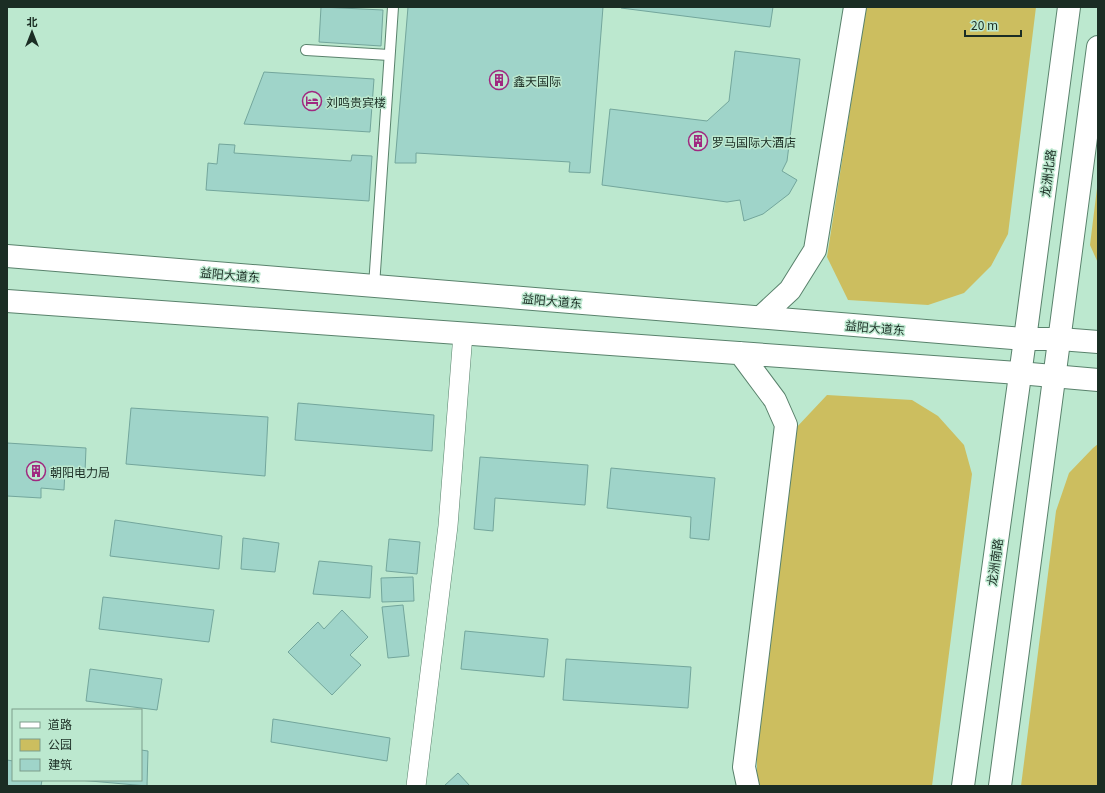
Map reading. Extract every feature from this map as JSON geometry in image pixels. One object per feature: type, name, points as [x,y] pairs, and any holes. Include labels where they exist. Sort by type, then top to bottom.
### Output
[{"type":"main road","points":[[761,317],[790,290],[814,250],[855,7]]},
{"type":"main road","name":"龙洲北路","points":[[1025,339],[1069,7]]},
{"type":"main road","points":[[1000,786],[1098,47]]},
{"type":"main road","name":"益阳大道东","points":[[7,256],[1025,339],[1060,339],[1098,342]]},
{"type":"main road","points":[[7,301],[1019,373],[1098,380]]},
{"type":"main road","name":"龙洲南路","points":[[963,786],[1019,373],[1025,339]]},
{"type":"main road","points":[[740,353],[775,400],[786,425],[744,767],[748,786]]},
{"type":"street","points":[[416,786],[448,526],[464,334]]},
{"type":"lane","points":[[374,286],[392,7]]},
{"type":"lane","points":[[306,50],[389,55]]},
{"type":"green space","points":[[866,7],[1036,7],[1008,234],[991,266],[964,293],[928,305],[848,300],[827,257]]},
{"type":"green space","points":[[1098,180],[1098,263],[1090,245]]},
{"type":"green space","points":[[827,395],[912,400],[938,416],[964,445],[972,474],[932,786],[757,786],[757,749],[795,429]]},
{"type":"green space","points":[[1098,444],[1098,786],[1021,786],[1056,511],[1069,473]]},
{"type":"building","points":[[321,7],[383,10],[381,46],[319,42]]},
{"type":"building","name":"鑫天国际","points":[[408,7],[603,7],[590,173],[569,172],[570,162],[416,153],[416,163],[395,163]]},
{"type":"building","points":[[621,7],[773,7],[770,27]]},
{"type":"building","name":"罗马国际大酒店","points":[[735,51],[800,59],[787,161],[782,171],[797,180],[789,194],[763,214],[744,221],[740,200],[727,202],[602,185],[610,109],[707,121],[729,101]]},
{"type":"building","name":"刘鸣贵宾楼","points":[[264,72],[374,79],[370,132],[244,124]]},
{"type":"building","points":[[219,144],[235,145],[234,153],[351,161],[352,155],[372,156],[369,201],[206,190],[208,163],[217,164]]},
{"type":"building","points":[[298,403],[434,415],[432,451],[295,440]]},
{"type":"building","points":[[131,408],[268,417],[265,476],[126,464]]},
{"type":"building","name":"朝阳电力局","points":[[7,443],[86,448],[85,472],[65,470],[64,490],[41,488],[41,498],[7,496]]},
{"type":"building","points":[[480,457],[588,465],[585,505],[495,498],[493,531],[474,529]]},
{"type":"building","points":[[611,468],[715,478],[709,540],[690,538],[691,517],[607,508]]},
{"type":"building","points":[[115,520],[222,536],[219,569],[110,556]]},
{"type":"building","points":[[243,538],[279,543],[275,572],[241,569]]},
{"type":"building","points":[[389,539],[420,542],[417,574],[386,571]]},
{"type":"building","points":[[319,561],[372,566],[370,598],[313,594]]},
{"type":"building","points":[[413,577],[414,601],[382,602],[381,578]]},
{"type":"building","points":[[103,597],[214,610],[209,642],[99,629]]},
{"type":"building","points":[[403,605],[409,656],[388,658],[382,607]]},
{"type":"building","points":[[342,610],[368,637],[350,655],[361,665],[332,695],[288,652],[318,622],[324,629]]},
{"type":"building","points":[[465,631],[548,639],[544,677],[461,669]]},
{"type":"building","points":[[566,659],[691,667],[688,708],[563,700]]},
{"type":"building","points":[[90,669],[162,679],[157,710],[86,701]]},
{"type":"building","points":[[273,719],[390,738],[387,761],[271,742]]},
{"type":"building","points":[[142,750],[148,751],[147,786],[90,781],[142,781]]},
{"type":"building","points":[[7,760],[12,761],[12,781],[42,781],[41,786],[7,786]]},
{"type":"building","points":[[458,773],[470,786],[444,786]]},
{"type":"place","name":"鑫天国际","points":[[499,80]]},
{"type":"place","name":"刘鸣贵宾楼","points":[[312,101]]},
{"type":"place","name":"罗马国际大酒店","points":[[698,141]]},
{"type":"place","name":"朝阳电力局","points":[[36,471]]}]
